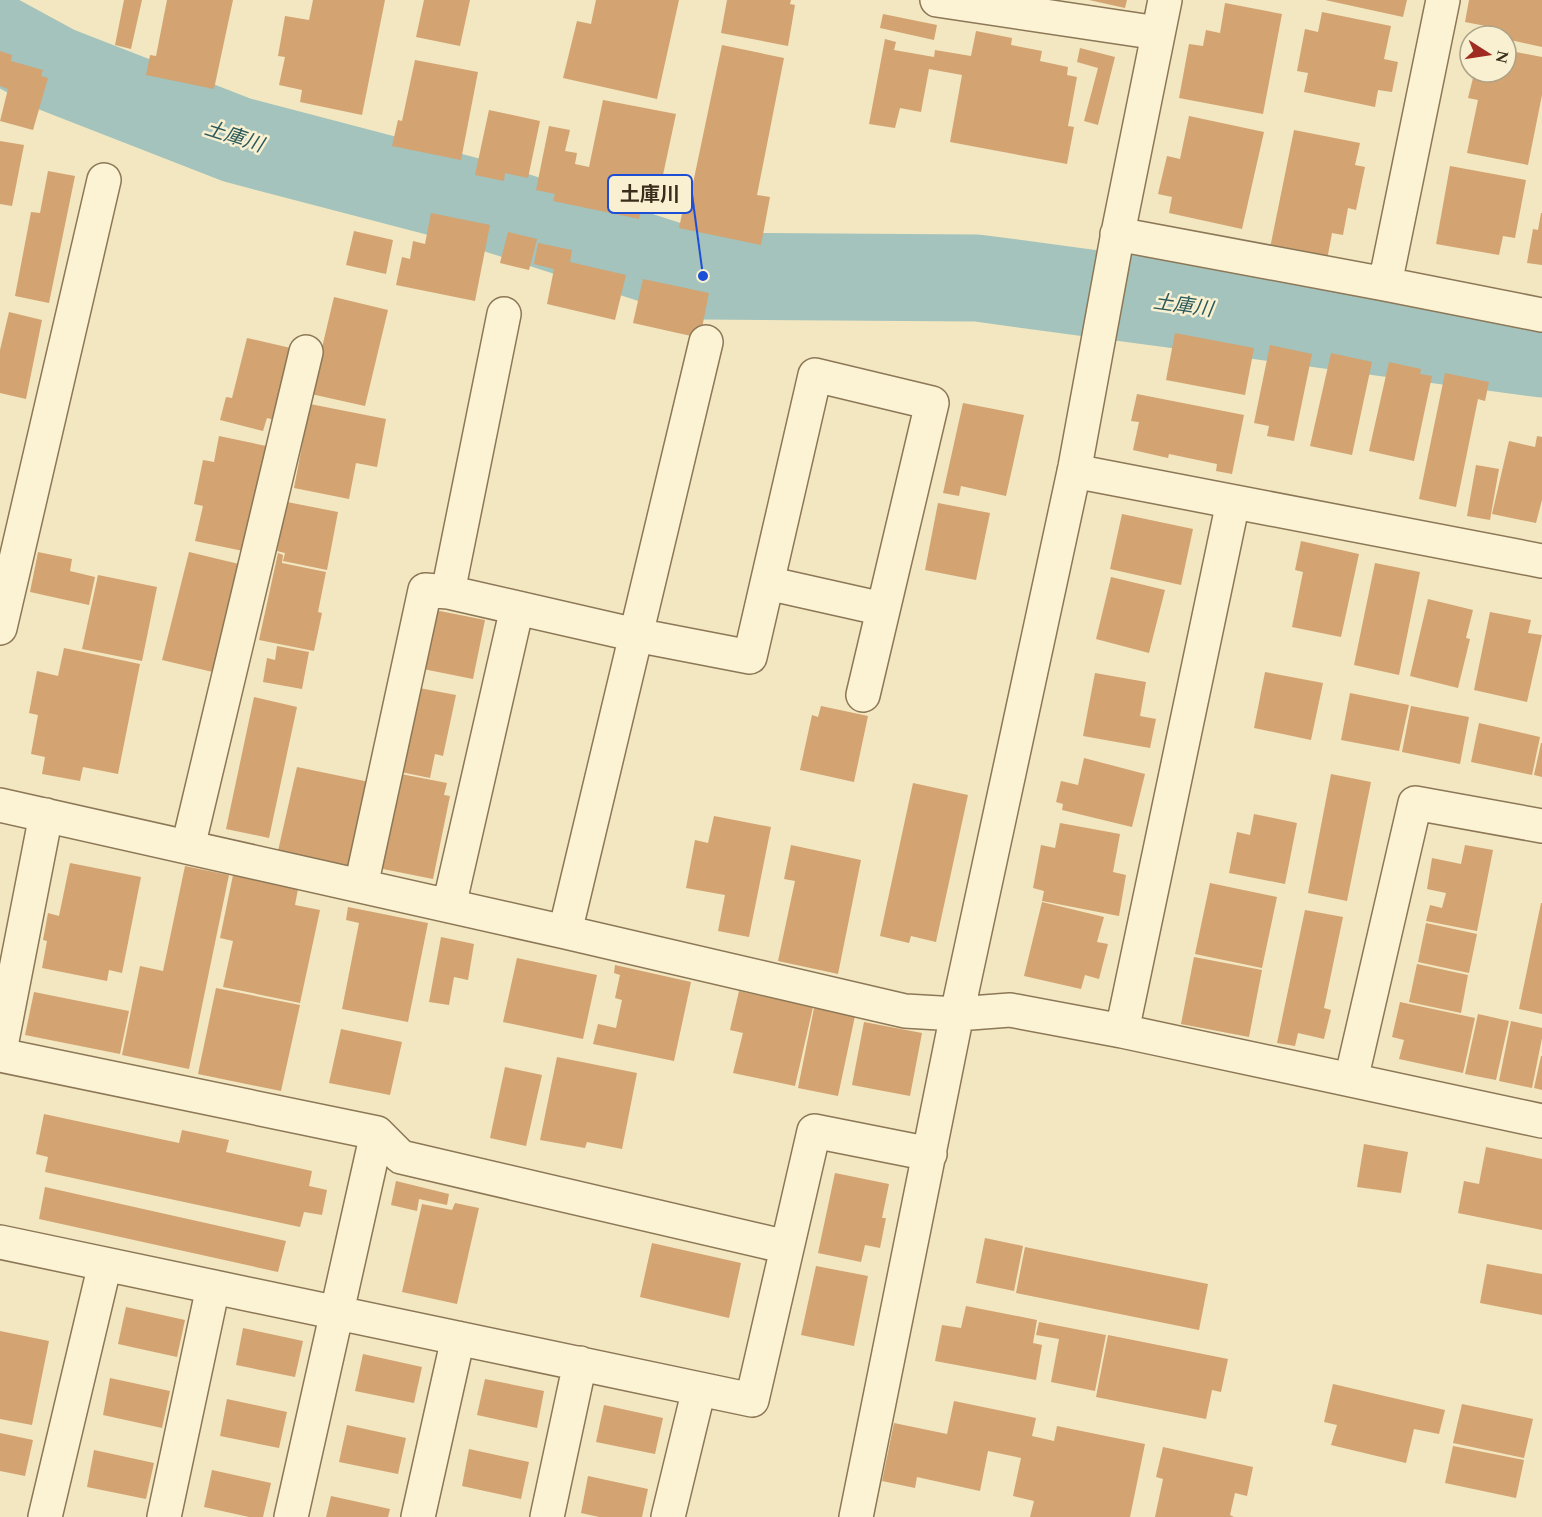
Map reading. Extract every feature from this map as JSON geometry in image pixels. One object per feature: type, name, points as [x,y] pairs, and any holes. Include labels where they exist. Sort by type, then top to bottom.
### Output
[{"type":"street","points":[[937,0],[985,4],[1158,33]]},
{"type":"street","points":[[856,1517],[957,1014],[1075,469],[1117,236],[1165,0]]},
{"type":"street","points":[[1385,284],[1443,0]]},
{"type":"street","points":[[0,628],[104,180]]},
{"type":"street","points":[[1117,236],[1542,315]]},
{"type":"street","points":[[448,592],[504,314]]},
{"type":"street","points":[[565,932],[706,342]]},
{"type":"street","points":[[188,847],[306,352]]},
{"type":"street","points":[[361,886],[425,590],[448,592],[636,635],[750,657],[815,375],[932,403],[863,695]]},
{"type":"street","points":[[1075,469],[1233,502],[1542,561]]},
{"type":"street","points":[[1122,1031],[1233,502]]},
{"type":"street","points":[[768,583],[883,609]]},
{"type":"street","points":[[449,906],[517,608]]},
{"type":"street","points":[[1351,1080],[1415,803],[1542,826]]},
{"type":"street","points":[[0,805],[905,1011],[957,1014],[1010,1010],[1122,1031],[1542,1121]]},
{"type":"street","points":[[46,815],[0,1053],[377,1133],[401,1157],[787,1247]]},
{"type":"street","points":[[0,1242],[752,1400],[814,1131],[930,1154]]},
{"type":"street","points":[[291,1517],[377,1133]]},
{"type":"street","points":[[45,1517],[105,1264]]},
{"type":"street","points":[[164,1517],[213,1287]]},
{"type":"street","points":[[418,1517],[458,1338]]},
{"type":"street","points":[[547,1517],[580,1363]]},
{"type":"street","points":[[668,1517],[699,1389]]},
{"type":"building","points":[[124,0],[142,0],[131,49],[115,45]]},
{"type":"building","points":[[167,0],[233,0],[214,89],[146,75],[150,55],[156,56]]},
{"type":"building","points":[[313,0],[385,0],[362,115],[300,102],[302,90],[279,85],[285,57],[278,56],[285,16],[309,20]]},
{"type":"building","points":[[424,0],[470,0],[460,46],[416,37]]},
{"type":"building","points":[[596,0],[679,0],[657,99],[563,78],[577,21],[591,24]]},
{"type":"building","points":[[727,0],[791,0],[790,4],[795,5],[788,46],[721,33]]},
{"type":"building","points":[[1089,0],[1127,0],[1125,8]]},
{"type":"building","points":[[1325,0],[1407,0],[1403,17]]},
{"type":"building","points":[[1469,0],[1542,0],[1542,47],[1518,42],[1518,24],[1465,22]]},
{"type":"building","points":[[1225,3],[1282,14],[1263,114],[1179,98],[1189,44],[1203,46],[1206,30],[1220,33]]},
{"type":"building","points":[[1322,12],[1391,26],[1384,59],[1398,62],[1392,92],[1378,90],[1375,107],[1304,92],[1308,73],[1297,71],[1305,29],[1318,32]]},
{"type":"building","points":[[883,14],[937,25],[934,40],[880,28]]},
{"type":"building","points":[[976,31],[1012,38],[1011,45],[1042,51],[1040,61],[1068,67],[1067,75],[1077,77],[1068,126],[1074,127],[1067,164],[950,142],[962,75],[929,69],[921,112],[900,108],[895,128],[869,124],[885,39],[896,42],[894,50],[934,57],[935,50],[971,56]]},
{"type":"building","points":[[722,45],[784,58],[757,195],[770,197],[761,245],[679,228],[682,214],[668,211],[674,185],[692,188]]},
{"type":"building","points":[[1080,48],[1115,57],[1098,125],[1084,121],[1098,68],[1077,62]]},
{"type":"building","points":[[0,51],[12,55],[11,61],[43,70],[41,76],[48,78],[33,130],[0,121],[8,89],[0,86]]},
{"type":"building","points":[[1518,52],[1542,57],[1542,95],[1528,165],[1467,153],[1478,100],[1468,98],[1472,84],[1518,84]]},
{"type":"building","points":[[415,60],[478,72],[461,160],[392,146],[398,120],[402,121]]},
{"type":"building","points":[[603,100],[676,114],[660,189],[645,187],[639,219],[553,201],[555,194],[536,190],[549,126],[570,130],[565,151],[577,153],[575,164],[589,167]]},
{"type":"building","points":[[489,110],[540,121],[528,178],[505,173],[504,181],[475,175]]},
{"type":"building","points":[[1189,116],[1264,132],[1242,229],[1169,213],[1172,197],[1158,194],[1167,156],[1180,159]]},
{"type":"building","points":[[1294,130],[1360,143],[1355,165],[1365,167],[1356,210],[1348,208],[1343,235],[1332,233],[1327,260],[1270,248]]},
{"type":"building","points":[[0,141],[24,145],[12,206],[0,204]]},
{"type":"building","points":[[1450,166],[1526,180],[1515,238],[1503,236],[1499,255],[1436,244]]},
{"type":"building","points":[[48,171],[75,176],[49,303],[15,296],[31,212],[40,213]]},
{"type":"building","points":[[431,213],[490,225],[475,301],[396,285],[402,257],[410,259],[413,241],[425,244]]},
{"type":"building","points":[[1541,213],[1542,265],[1527,263],[1533,229],[1538,230]]},
{"type":"building","points":[[354,231],[393,240],[386,274],[346,265]]},
{"type":"building","points":[[508,232],[537,239],[529,270],[500,263]]},
{"type":"building","points":[[538,243],[572,250],[570,262],[626,275],[615,320],[547,304],[554,269],[534,264]]},
{"type":"building","points":[[643,279],[709,293],[700,338],[633,323]]},
{"type":"building","points":[[334,297],[388,310],[365,406],[311,394]]},
{"type":"building","points":[[9,312],[42,320],[26,399],[0,393],[0,350]]},
{"type":"building","points":[[1175,333],[1254,348],[1245,395],[1166,380]]},
{"type":"building","points":[[247,338],[295,349],[278,421],[267,418],[263,431],[220,420],[226,397],[232,398]]},
{"type":"building","points":[[1270,345],[1312,354],[1294,441],[1267,436],[1269,426],[1254,423]]},
{"type":"building","points":[[1331,353],[1372,362],[1352,455],[1310,446]]},
{"type":"building","points":[[1389,362],[1421,369],[1420,374],[1432,376],[1414,461],[1369,451]]},
{"type":"building","points":[[1445,373],[1489,382],[1485,401],[1478,399],[1456,507],[1419,499]]},
{"type":"building","points":[[1137,394],[1244,415],[1232,474],[1216,471],[1217,464],[1169,454],[1168,458],[1133,450],[1139,422],[1131,421]]},
{"type":"building","points":[[963,403],[1024,415],[1006,496],[961,486],[959,496],[943,493]]},
{"type":"building","points":[[310,404],[386,419],[377,467],[356,463],[349,499],[294,488]]},
{"type":"building","points":[[219,436],[271,447],[248,552],[195,541],[203,506],[194,504],[203,460],[214,462]]},
{"type":"building","points":[[1537,436],[1542,437],[1542,500],[1536,523],[1492,514],[1509,441],[1535,447]]},
{"type":"building","points":[[1476,465],[1499,469],[1490,520],[1467,516]]},
{"type":"building","points":[[287,502],[338,512],[327,570],[283,561],[285,553],[277,551]]},
{"type":"building","points":[[938,503],[990,513],[976,580],[925,570]]},
{"type":"building","points":[[1122,514],[1193,529],[1181,585],[1110,569]]},
{"type":"building","points":[[1301,541],[1359,554],[1341,637],[1292,627],[1303,572],[1295,570]]},
{"type":"building","points":[[38,552],[72,559],[70,571],[95,577],[89,605],[30,592]]},
{"type":"building","points":[[189,552],[243,565],[217,673],[162,660]]},
{"type":"building","points":[[278,553],[283,555],[282,563],[326,572],[318,612],[322,613],[314,651],[259,640]]},
{"type":"building","points":[[1375,563],[1420,572],[1399,675],[1354,665]]},
{"type":"building","points":[[98,575],[157,587],[142,661],[82,649]]},
{"type":"building","points":[[1111,577],[1165,590],[1149,653],[1096,639]]},
{"type":"building","points":[[1428,599],[1473,610],[1466,638],[1470,639],[1458,688],[1410,676]]},
{"type":"building","points":[[430,609],[485,620],[473,679],[418,668]]},
{"type":"building","points":[[1490,612],[1531,620],[1528,633],[1542,635],[1527,702],[1474,690]]},
{"type":"building","points":[[277,646],[309,652],[302,689],[263,682],[267,658],[275,660]]},
{"type":"building","points":[[64,648],[140,664],[118,774],[83,767],[80,781],[42,774],[45,757],[31,754],[38,715],[29,713],[37,671],[58,676]]},
{"type":"building","points":[[1265,672],[1323,683],[1311,740],[1254,728]]},
{"type":"building","points":[[1095,673],[1146,682],[1140,716],[1156,719],[1150,748],[1083,736]]},
{"type":"building","points":[[414,687],[456,695],[443,756],[435,754],[430,778],[396,771]]},
{"type":"building","points":[[1350,693],[1409,705],[1399,751],[1341,740]]},
{"type":"building","points":[[254,697],[297,707],[269,838],[226,829]]},
{"type":"building","points":[[821,706],[868,716],[854,782],[800,770],[812,715],[818,717]]},
{"type":"building","points":[[1411,706],[1469,717],[1460,764],[1402,752]]},
{"type":"building","points":[[1479,723],[1540,737],[1532,775],[1471,762]]},
{"type":"building","points":[[1542,743],[1542,777],[1534,775]]},
{"type":"building","points":[[1084,758],[1145,774],[1132,827],[1062,810],[1063,804],[1056,802],[1061,781],[1078,785]]},
{"type":"building","points":[[297,767],[374,783],[356,867],[278,851]]},
{"type":"building","points":[[396,773],[447,783],[444,795],[450,796],[433,879],[378,868]]},
{"type":"building","points":[[1331,774],[1371,782],[1347,901],[1308,893]]},
{"type":"building","points":[[913,783],[968,795],[936,942],[911,936],[909,943],[880,936]]},
{"type":"building","points":[[1254,814],[1297,823],[1285,884],[1229,873],[1237,832],[1250,835]]},
{"type":"building","points":[[714,816],[771,827],[749,937],[718,931],[725,895],[686,888],[695,840],[708,843]]},
{"type":"building","points":[[1060,823],[1120,834],[1113,872],[1126,875],[1119,916],[1042,901],[1044,891],[1033,888],[1041,845],[1055,848]]},
{"type":"building","points":[[791,845],[861,860],[838,974],[778,961],[795,881],[784,879]]},
{"type":"building","points":[[1465,845],[1493,850],[1477,931],[1426,921],[1430,905],[1442,908],[1446,893],[1427,889],[1432,858],[1461,864]]},
{"type":"building","points":[[70,863],[141,877],[122,973],[109,970],[107,981],[42,968],[47,941],[43,940],[48,913],[59,916]]},
{"type":"building","points":[[185,866],[229,875],[189,1069],[122,1055],[140,966],[163,971]]},
{"type":"building","points":[[233,875],[298,889],[295,905],[320,910],[300,1003],[223,987],[233,941],[220,938]]},
{"type":"building","points":[[1210,883],[1277,897],[1262,968],[1195,954]]},
{"type":"building","points":[[1042,902],[1104,917],[1097,942],[1108,944],[1099,979],[1085,975],[1081,989],[1024,976]]},
{"type":"building","points":[[1542,903],[1542,1014],[1519,1009]]},
{"type":"building","points":[[348,907],[428,923],[408,1022],[342,1009],[359,923],[346,920]]},
{"type":"building","points":[[1305,910],[1343,917],[1324,1008],[1331,1010],[1324,1039],[1298,1033],[1295,1046],[1277,1043]]},
{"type":"building","points":[[1426,923],[1477,934],[1469,973],[1418,962]]},
{"type":"building","points":[[441,937],[474,944],[468,980],[454,977],[449,1005],[429,1002]]},
{"type":"building","points":[[1194,957],[1262,970],[1249,1037],[1181,1024]]},
{"type":"building","points":[[517,958],[597,975],[583,1039],[503,1022]]},
{"type":"building","points":[[1417,964],[1468,975],[1461,1013],[1409,1002]]},
{"type":"building","points":[[615,965],[691,982],[674,1061],[593,1044],[598,1024],[616,1028],[622,1000],[615,998],[620,975],[614,973]]},
{"type":"building","points":[[216,988],[300,1005],[281,1091],[198,1074]]},
{"type":"building","points":[[739,991],[813,1007],[795,1086],[733,1073],[743,1033],[730,1030]]},
{"type":"building","points":[[34,992],[129,1011],[120,1054],[25,1035]]},
{"type":"building","points":[[1400,1002],[1475,1018],[1463,1073],[1399,1059],[1404,1040],[1392,1037]]},
{"type":"building","points":[[814,1008],[855,1016],[838,1096],[798,1088]]},
{"type":"building","points":[[1478,1014],[1509,1021],[1496,1080],[1465,1074]]},
{"type":"building","points":[[1511,1021],[1542,1028],[1532,1088],[1499,1081]]},
{"type":"building","points":[[864,1022],[922,1033],[910,1096],[852,1085]]},
{"type":"building","points":[[341,1029],[402,1042],[390,1095],[329,1083]]},
{"type":"building","points":[[1542,1056],[1542,1090],[1534,1088]]},
{"type":"building","points":[[557,1057],[637,1073],[622,1149],[587,1142],[585,1148],[540,1140]]},
{"type":"building","points":[[505,1067],[542,1075],[526,1146],[490,1138]]},
{"type":"building","points":[[44,1114],[179,1143],[182,1130],[229,1140],[226,1152],[312,1171],[309,1186],[327,1190],[322,1215],[304,1212],[300,1227],[45,1172],[48,1157],[36,1154]]},
{"type":"building","points":[[1364,1144],[1408,1152],[1401,1193],[1357,1187]]},
{"type":"building","points":[[1486,1147],[1542,1159],[1542,1230],[1458,1213],[1464,1181],[1479,1184]]},
{"type":"building","points":[[835,1173],[889,1184],[882,1218],[886,1218],[880,1248],[865,1245],[861,1262],[818,1253]]},
{"type":"building","points":[[396,1181],[449,1194],[447,1205],[419,1199],[417,1211],[391,1205]]},
{"type":"building","points":[[45,1187],[286,1241],[278,1272],[39,1219]]},
{"type":"building","points":[[455,1203],[479,1208],[457,1304],[402,1292],[422,1204],[452,1210]]},
{"type":"building","points":[[985,1238],[1023,1246],[1014,1291],[976,1283]]},
{"type":"building","points":[[652,1243],[741,1263],[729,1318],[640,1297]]},
{"type":"building","points":[[1025,1247],[1208,1284],[1199,1330],[1016,1293]]},
{"type":"building","points":[[1487,1264],[1542,1274],[1542,1315],[1480,1303]]},
{"type":"building","points":[[816,1266],[868,1276],[854,1346],[801,1335]]},
{"type":"building","points":[[966,1306],[1037,1320],[1033,1343],[1042,1345],[1036,1380],[935,1361],[942,1325],[961,1328]]},
{"type":"building","points":[[126,1307],[185,1320],[177,1357],[118,1344]]},
{"type":"building","points":[[1039,1322],[1106,1335],[1095,1391],[1051,1382],[1059,1339],[1036,1335]]},
{"type":"building","points":[[243,1328],[303,1341],[295,1377],[236,1365]]},
{"type":"building","points":[[0,1331],[49,1341],[32,1425],[0,1419]]},
{"type":"building","points":[[1108,1335],[1228,1359],[1221,1392],[1212,1390],[1206,1419],[1096,1397]]},
{"type":"building","points":[[363,1354],[422,1367],[414,1403],[355,1391]]},
{"type":"building","points":[[110,1378],[170,1391],[162,1428],[103,1415]]},
{"type":"building","points":[[485,1379],[544,1391],[537,1428],[477,1415]]},
{"type":"building","points":[[1333,1384],[1445,1410],[1439,1434],[1414,1429],[1406,1463],[1331,1445],[1337,1425],[1324,1422]]},
{"type":"building","points":[[227,1399],[287,1412],[279,1448],[220,1436]]},
{"type":"building","points":[[954,1401],[1036,1418],[1032,1436],[1054,1441],[1057,1426],[1145,1444],[1130,1517],[1030,1517],[1034,1501],[1013,1496],[1021,1458],[988,1451],[980,1491],[917,1477],[915,1488],[882,1481],[894,1423],[947,1434]]},
{"type":"building","points":[[1462,1404],[1533,1419],[1524,1458],[1453,1443]]},
{"type":"building","points":[[604,1405],[663,1418],[655,1454],[596,1442]]},
{"type":"building","points":[[347,1425],[406,1438],[398,1474],[339,1462]]},
{"type":"building","points":[[0,1433],[33,1440],[25,1476],[0,1471]]},
{"type":"building","points":[[1453,1446],[1524,1460],[1516,1498],[1445,1483]]},
{"type":"building","points":[[1163,1447],[1253,1467],[1247,1496],[1235,1493],[1230,1515],[1234,1517],[1155,1517],[1163,1479],[1156,1477]]},
{"type":"building","points":[[469,1449],[529,1462],[521,1499],[462,1486]]},
{"type":"building","points":[[94,1450],[154,1463],[146,1499],[87,1487]]},
{"type":"building","points":[[212,1470],[271,1483],[263,1517],[249,1517],[204,1507]]},
{"type":"building","points":[[588,1476],[648,1489],[642,1517],[599,1517],[581,1513]]},
{"type":"building","points":[[331,1496],[390,1509],[388,1517],[326,1517]]},
{"type":"waterway","name":"土庫川","points":[[0,39],[55,69],[237,140],[470,201],[703,276],[977,278],[1542,354]]},
{"type":"place","name":"土庫川","points":[[703,276]]}]
